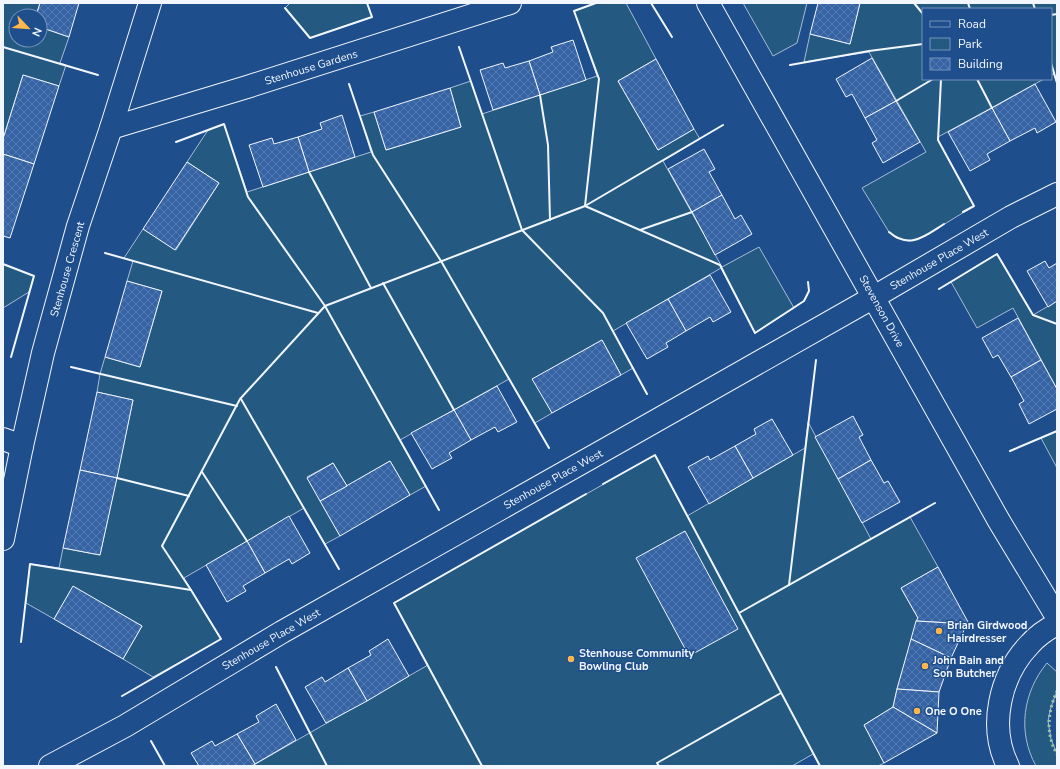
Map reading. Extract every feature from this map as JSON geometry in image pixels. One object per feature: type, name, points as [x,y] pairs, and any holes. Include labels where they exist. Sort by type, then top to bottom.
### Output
[{"type":"street","name":"Stenhouse Crescent","points":[[3,539],[12,443],[43,352],[76,234],[150,3]]},
{"type":"street","name":"Stenhouse Gardens","points":[[111,128],[300,71],[510,3]]},
{"type":"street","name":"Stevenson Drive","points":[[708,3],[999,521],[1057,617]]},
{"type":"street","name":"Stenhouse Place West","points":[[50,766],[125,726],[282,632],[874,297],[1010,216],[1057,194]]},
{"type":"street","points":[[1008,766],[1000,745],[998,727],[1002,691],[1009,673],[1026,648],[1044,631],[1057,624]]},
{"type":"green space","points":[[3,3],[40,3],[38,8],[8,8],[8,48],[48,48],[48,30],[69,37],[60,63],[66,65],[59,86],[23,75],[3,139]]},
{"type":"green space","points":[[290,3],[367,3],[372,17],[310,38],[285,8]]},
{"type":"green space","points":[[596,3],[626,3],[656,59],[618,81],[658,150],[694,129],[700,139],[663,161],[722,267],[759,247],[794,308],[755,333],[721,268],[613,331],[633,368],[621,375],[602,340],[533,379],[552,413],[535,423],[509,379],[400,440],[426,486],[410,495],[390,461],[347,486],[333,463],[307,477],[340,536],[325,544],[304,508],[184,578],[221,639],[153,677],[123,659],[142,626],[73,587],[54,619],[26,603],[30,564],[59,568],[63,548],[100,555],[133,400],[97,392],[100,374],[105,357],[140,367],[162,291],[127,281],[133,261],[124,258],[143,229],[176,250],[219,183],[187,162],[208,130],[224,124],[247,192],[371,152],[360,116],[374,112],[386,150],[461,127],[450,88],[471,81],[482,114],[597,76],[574,11]]},
{"type":"green space","points":[[743,3],[807,3],[797,43],[773,56]]},
{"type":"green space","points":[[860,3],[1057,3],[1057,83],[1054,74],[1052,75],[1052,8],[922,8],[922,80],[1042,80],[938,137],[938,140],[974,206],[925,236],[909,241],[896,238],[889,232],[862,188],[926,152],[869,52],[804,62],[810,34],[850,44]]},
{"type":"green space","points":[[997,254],[1033,315],[1057,301],[1057,389],[1013,308],[977,328],[951,282]]},
{"type":"green space","points":[[3,264],[34,276],[29,292],[3,308]]},
{"type":"green space","points":[[808,422],[871,539],[910,517],[938,567],[901,588],[918,618],[893,707],[864,725],[884,763],[878,766],[820,766],[813,754],[792,766],[252,766],[428,665],[394,603],[655,455],[687,516],[805,448]]},
{"type":"green space","points":[[1057,431],[1057,468],[1041,438]]},
{"type":"green space","points":[[1047,663],[1057,672],[1057,691],[1048,721],[1051,739],[1057,754],[1057,766],[1036,766],[1026,740],[1025,713],[1032,687]]},
{"type":"building","points":[[40,3],[79,3],[69,37],[48,30],[48,8],[38,8]]},
{"type":"building","points":[[818,3],[860,3],[850,44],[810,34]]},
{"type":"building","points":[[573,40],[586,80],[540,95],[529,61],[553,52],[551,47]]},
{"type":"building","points":[[872,58],[896,101],[865,118],[852,94],[846,97],[836,79]]},
{"type":"building","points":[[656,59],[694,129],[658,150],[618,81]]},
{"type":"building","points":[[529,61],[540,95],[493,110],[480,70],[503,63],[505,68]]},
{"type":"building","points":[[23,75],[59,86],[34,164],[3,154],[3,139]]},
{"type":"building","points":[[1035,84],[1056,122],[1037,133],[1035,128],[1010,141],[992,108]]},
{"type":"building","points":[[450,88],[461,127],[386,150],[374,112]]},
{"type":"building","points":[[896,101],[920,142],[883,163],[872,143],[877,140],[865,118]]},
{"type":"building","points":[[992,108],[1010,141],[987,154],[990,160],[970,171],[948,132]]},
{"type":"building","points":[[342,115],[355,157],[309,172],[298,137],[322,129],[320,123]]},
{"type":"building","points":[[298,137],[309,172],[263,187],[249,145],[272,138],[274,144]]},
{"type":"building","points":[[704,149],[715,169],[709,172],[722,195],[692,212],[668,169]]},
{"type":"building","points":[[3,154],[34,164],[10,238],[3,236]]},
{"type":"building","points":[[187,162],[219,183],[175,250],[143,229]]},
{"type":"building","points":[[722,195],[735,219],[741,215],[752,234],[715,255],[692,212]]},
{"type":"building","points":[[1045,261],[1049,268],[1057,263],[1057,301],[1048,307],[1027,271]]},
{"type":"building","points":[[710,275],[731,312],[713,322],[710,317],[686,331],[668,299]]},
{"type":"building","points":[[127,281],[162,291],[140,367],[105,357]]},
{"type":"building","points":[[668,299],[686,331],[666,343],[668,347],[647,359],[626,323]]},
{"type":"building","points":[[1018,318],[1041,360],[1011,377],[998,355],[993,358],[982,338]]},
{"type":"building","points":[[602,340],[621,375],[552,413],[532,379]]},
{"type":"building","points":[[1041,360],[1057,389],[1057,409],[1029,424],[1019,404],[1024,401],[1011,377]]},
{"type":"building","points":[[497,386],[517,422],[498,432],[495,427],[471,440],[454,410]]},
{"type":"building","points":[[97,392],[133,400],[117,478],[80,470]]},
{"type":"building","points":[[454,410],[471,440],[449,453],[452,458],[432,469],[411,433]]},
{"type":"building","points":[[853,416],[863,435],[859,437],[871,460],[838,479],[815,437]]},
{"type":"building","points":[[772,419],[793,455],[753,478],[735,446],[756,434],[754,429]]},
{"type":"building","points":[[735,446],[753,478],[709,504],[688,467],[708,456],[710,460]]},
{"type":"building","points":[[871,460],[884,483],[888,481],[900,502],[862,523],[838,479]]},
{"type":"building","points":[[390,461],[410,495],[340,536],[320,501]]},
{"type":"building","points":[[333,463],[347,486],[320,501],[307,478]]},
{"type":"building","points":[[80,470],[117,478],[100,555],[63,548]]},
{"type":"building","points":[[289,516],[310,553],[292,564],[289,559],[265,573],[247,541]]},
{"type":"building","points":[[685,531],[738,629],[689,656],[636,558]]},
{"type":"building","points":[[247,541],[265,573],[243,586],[246,591],[227,602],[206,565]]},
{"type":"building","points":[[938,567],[968,622],[967,624],[916,621],[918,618],[901,588]]},
{"type":"building","points":[[73,586],[142,626],[123,659],[54,619]]},
{"type":"building","points":[[916,621],[967,624],[951,658],[911,639]]},
{"type":"building","points":[[388,639],[409,676],[367,701],[348,668],[371,655],[369,651]]},
{"type":"building","points":[[911,639],[951,658],[939,692],[897,689]]},
{"type":"building","points":[[348,668],[367,701],[326,723],[305,687],[322,677],[325,682]]},
{"type":"building","points":[[897,689],[939,692],[937,733],[893,707]]},
{"type":"building","points":[[276,704],[296,740],[255,764],[237,734],[259,722],[256,716]]},
{"type":"building","points":[[893,707],[937,733],[884,763],[864,725]]},
{"type":"building","points":[[237,734],[255,764],[252,766],[199,766],[191,753],[212,741],[215,746]]},
{"type":"hedge","points":[[1057,691],[1049,722],[1049,731],[1057,754]]},
{"type":"wall","points":[[285,8],[310,38],[372,17],[367,3]]},
{"type":"wall","points":[[596,3],[574,11],[599,79],[585,206],[720,265],[755,333],[804,301],[809,291],[808,282]]},
{"type":"wall","points":[[651,3],[672,37]]},
{"type":"wall","points":[[914,3],[922,13]]},
{"type":"wall","points":[[968,3],[970,8]]},
{"type":"wall","points":[[1033,3],[1035,8]]},
{"type":"wall","points":[[1052,15],[1057,14]]},
{"type":"wall","points":[[790,65],[869,51],[922,44]]},
{"type":"wall","points":[[3,47],[98,75]]},
{"type":"wall","points":[[459,47],[522,230],[603,313],[647,394]]},
{"type":"wall","points":[[1052,66],[1057,83]]},
{"type":"wall","points":[[896,101],[931,80]]},
{"type":"wall","points":[[941,80],[938,140],[974,206],[963,212]]},
{"type":"wall","points":[[978,80],[992,108]]},
{"type":"wall","points":[[349,84],[373,155],[441,261],[549,448]]},
{"type":"wall","points":[[540,95],[548,145],[550,220]]},
{"type":"wall","points":[[176,142],[224,124],[248,197],[325,306],[439,510]]},
{"type":"wall","points":[[122,696],[221,639],[162,546],[240,399],[325,306],[585,206],[723,125]]},
{"type":"wall","points":[[309,172],[371,288]]},
{"type":"wall","points":[[640,230],[692,212]]},
{"type":"wall","points":[[889,232],[904,240],[911,241],[924,237],[944,224]]},
{"type":"wall","points":[[105,253],[318,313]]},
{"type":"wall","points":[[939,289],[997,254],[1033,315],[1057,324]]},
{"type":"wall","points":[[3,264],[34,276],[11,357]]},
{"type":"wall","points":[[383,283],[454,410]]},
{"type":"wall","points":[[789,585],[816,360]]},
{"type":"wall","points":[[71,367],[237,406]]},
{"type":"wall","points":[[241,399],[339,569]]},
{"type":"wall","points":[[1010,451],[1057,431]]},
{"type":"wall","points":[[603,484],[655,455],[820,766]]},
{"type":"wall","points":[[202,472],[247,541]]},
{"type":"wall","points":[[117,478],[189,496]]},
{"type":"wall","points":[[482,766],[394,603],[586,494]]},
{"type":"wall","points":[[739,613],[935,503]]},
{"type":"wall","points":[[21,642],[30,564],[191,590]]},
{"type":"wall","points":[[276,667],[327,766]]},
{"type":"wall","points":[[659,766],[657,763],[781,693]]},
{"type":"wall","points":[[151,741],[165,766]]},
{"type":"place","name":"Brian Girdwood Hairdresser","points":[[939,631]]},
{"type":"place","name":"Stenhouse Community Bowling Club","points":[[571,659]]},
{"type":"place","name":"John Bain and Son Butcher","points":[[925,666]]},
{"type":"place","name":"One O One","points":[[917,711]]}]
